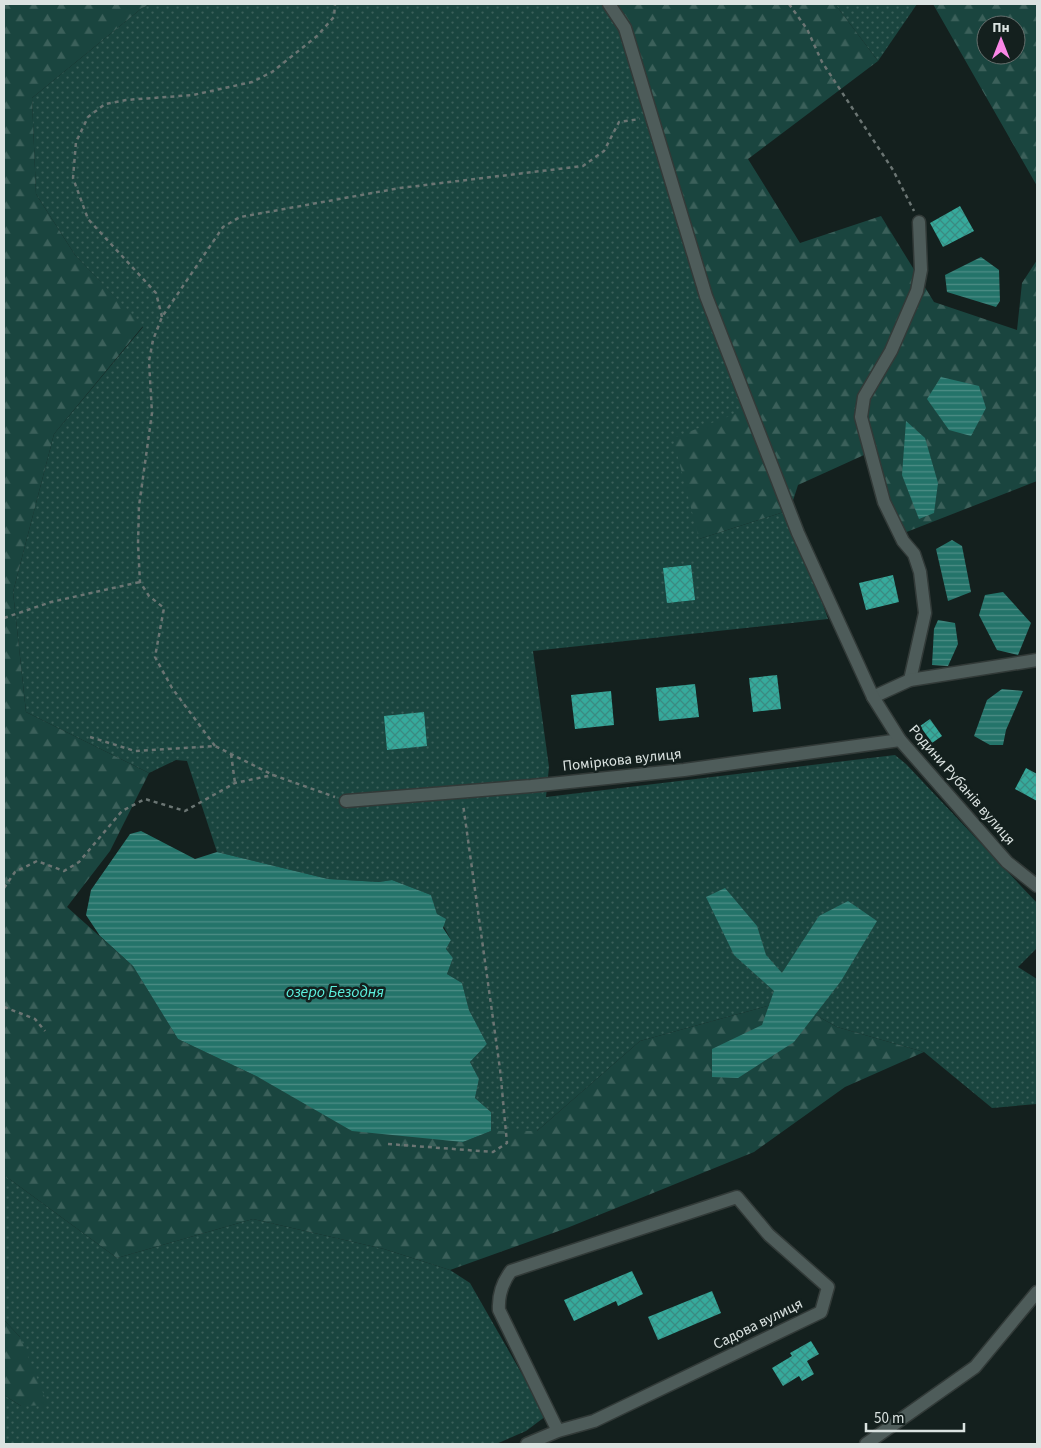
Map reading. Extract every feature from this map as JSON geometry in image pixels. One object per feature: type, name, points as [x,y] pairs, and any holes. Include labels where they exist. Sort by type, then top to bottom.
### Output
[{"type":"street","name":"Родини Рубанів вулиця","points":[[609,4],[625,28],[706,296],[798,532],[873,697],[900,740],[1007,862],[1037,886]]},
{"type":"street","points":[[910,680],[925,613],[920,572],[914,554],[903,541],[884,502],[861,417],[864,397],[890,352],[917,291],[921,270],[919,222]]},
{"type":"street","points":[[873,697],[910,680],[1037,660]]},
{"type":"street","name":"Поміркова вулиця","points":[[346,801],[462,790],[531,786],[684,770],[900,740]]},
{"type":"street","name":"Садова вулиця","points":[[737,1197],[769,1235],[828,1287],[821,1312],[594,1421],[558,1431],[499,1310],[498,1297],[504,1280],[511,1271],[737,1197]]},
{"type":"street","points":[[866,1444],[975,1367],[1037,1292]]},
{"type":"street","points":[[527,1444],[558,1431]]},
{"type":"path","points":[[162,317],[156,293],[88,219],[73,178],[76,142],[88,117],[105,104],[126,100],[193,95],[252,82],[272,72],[317,36],[334,17],[335,4]]},
{"type":"path","points":[[789,4],[807,29],[822,62],[893,170],[919,222]]},
{"type":"path","points":[[346,801],[273,775],[215,746],[172,688],[155,657],[164,608],[149,596],[140,582],[139,506],[152,413],[149,361],[152,340],[162,317],[223,228],[240,217],[400,188],[583,166],[604,151],[619,122],[652,116]]},
{"type":"path","points":[[4,618],[50,602],[140,582]]},
{"type":"path","points":[[90,737],[135,751],[215,746]]},
{"type":"path","points":[[231,754],[235,783]]},
{"type":"path","points":[[4,888],[15,872],[37,860],[64,870],[79,862],[122,812],[145,799],[185,812],[235,783],[273,775]]},
{"type":"path","points":[[388,1144],[494,1152],[507,1143],[500,1069],[462,790]]},
{"type":"path","points":[[4,1007],[35,1019],[45,1030]]},
{"type":"green space","points":[[4,4],[151,4],[142,8],[32,98],[36,194],[75,255],[143,326],[54,434],[13,592],[26,712],[149,773],[110,851],[67,907],[133,966],[178,1039],[258,1077],[463,1142],[491,1131],[537,1131],[640,1041],[789,1000],[837,1027],[924,1052],[845,1087],[754,1152],[567,1228],[450,1270],[384,1249],[253,1219],[117,1258],[4,1175]]},
{"type":"green space","points":[[151,4],[609,4],[625,28],[750,408],[699,539],[790,510],[828,619],[533,651],[549,767],[546,797],[895,755],[906,764],[1037,903],[1037,948],[1018,967],[1037,979],[1037,1104],[992,1108],[924,1052],[837,1027],[789,1000],[640,1041],[537,1131],[491,1131],[491,1112],[475,1098],[479,1079],[470,1062],[487,1044],[469,1010],[462,983],[447,974],[453,958],[446,949],[451,940],[437,914],[431,895],[392,880],[379,882],[328,879],[217,852],[187,761],[176,760],[149,773],[26,712],[13,592],[54,434],[143,327],[75,255],[36,194],[32,98],[142,8]]},
{"type":"green space","points":[[609,4],[835,4],[878,61],[748,159],[800,243],[881,216],[934,302],[1017,330],[1022,283],[1037,260],[1037,481],[904,533],[864,455],[798,485],[790,510],[699,539],[673,438],[750,408],[730,356],[625,28]]},
{"type":"green space","points":[[835,4],[917,4],[878,61]]},
{"type":"green space","points":[[933,4],[1037,4],[1037,186]]},
{"type":"green space","points":[[4,1175],[117,1258],[253,1219],[384,1249],[450,1270],[470,1283],[546,1416],[526,1431],[496,1444],[4,1444],[4,1395],[21,1406],[20,1337],[4,1320]]},
{"type":"green space","points":[[4,1320],[20,1337],[48,1405],[21,1406],[4,1395]]},
{"type":"water","points":[[981,257],[999,270],[1000,301],[996,307],[947,292],[945,275]]},
{"type":"water","points":[[941,377],[979,386],[986,408],[971,436],[949,430],[927,399]]},
{"type":"water","points":[[906,421],[925,438],[938,483],[934,513],[919,519],[902,475]]},
{"type":"water","points":[[952,540],[962,546],[971,592],[948,601],[936,549]]},
{"type":"water","points":[[1003,592],[1031,623],[1018,655],[997,650],[979,615],[985,595]]},
{"type":"water","points":[[938,620],[955,623],[958,644],[948,666],[932,665],[934,629]]},
{"type":"water","points":[[1002,689],[1023,691],[1006,730],[1003,745],[990,745],[974,736],[987,700]]},
{"type":"water","name":"озеро Безодня","points":[[141,831],[195,859],[217,852],[328,879],[379,882],[392,880],[431,895],[437,914],[446,919],[443,928],[451,940],[446,949],[453,958],[447,974],[462,983],[469,1010],[487,1044],[470,1062],[479,1079],[475,1098],[491,1112],[491,1131],[463,1142],[352,1131],[258,1077],[178,1039],[133,966],[100,936],[86,915],[91,890],[130,834]]},
{"type":"water","points":[[725,888],[757,926],[766,955],[782,973],[819,916],[848,901],[877,921],[841,981],[794,1042],[738,1078],[712,1077],[712,1049],[762,1025],[774,991],[734,955],[706,897]]},
{"type":"building","points":[[960,206],[974,231],[943,247],[930,223]]},
{"type":"building","points":[[691,565],[695,600],[667,603],[663,568]]},
{"type":"building","points":[[893,575],[899,602],[866,610],[859,583]]},
{"type":"building","points":[[777,675],[781,709],[753,712],[749,678]]},
{"type":"building","points":[[695,684],[699,717],[659,721],[656,688]]},
{"type":"building","points":[[611,691],[614,725],[575,729],[571,695]]},
{"type":"building","points":[[424,712],[427,746],[387,750],[384,716]]},
{"type":"building","points":[[930,719],[942,736],[932,743],[920,726]]},
{"type":"building","points":[[1026,768],[1037,774],[1037,801],[1015,789]]},
{"type":"building","points":[[632,1271],[643,1294],[618,1306],[616,1301],[574,1321],[564,1300]]},
{"type":"building","points":[[712,1291],[721,1313],[658,1340],[648,1317]]},
{"type":"building","points":[[811,1341],[819,1354],[807,1361],[814,1374],[802,1381],[799,1376],[783,1386],[772,1368],[792,1356],[790,1353]]}]
